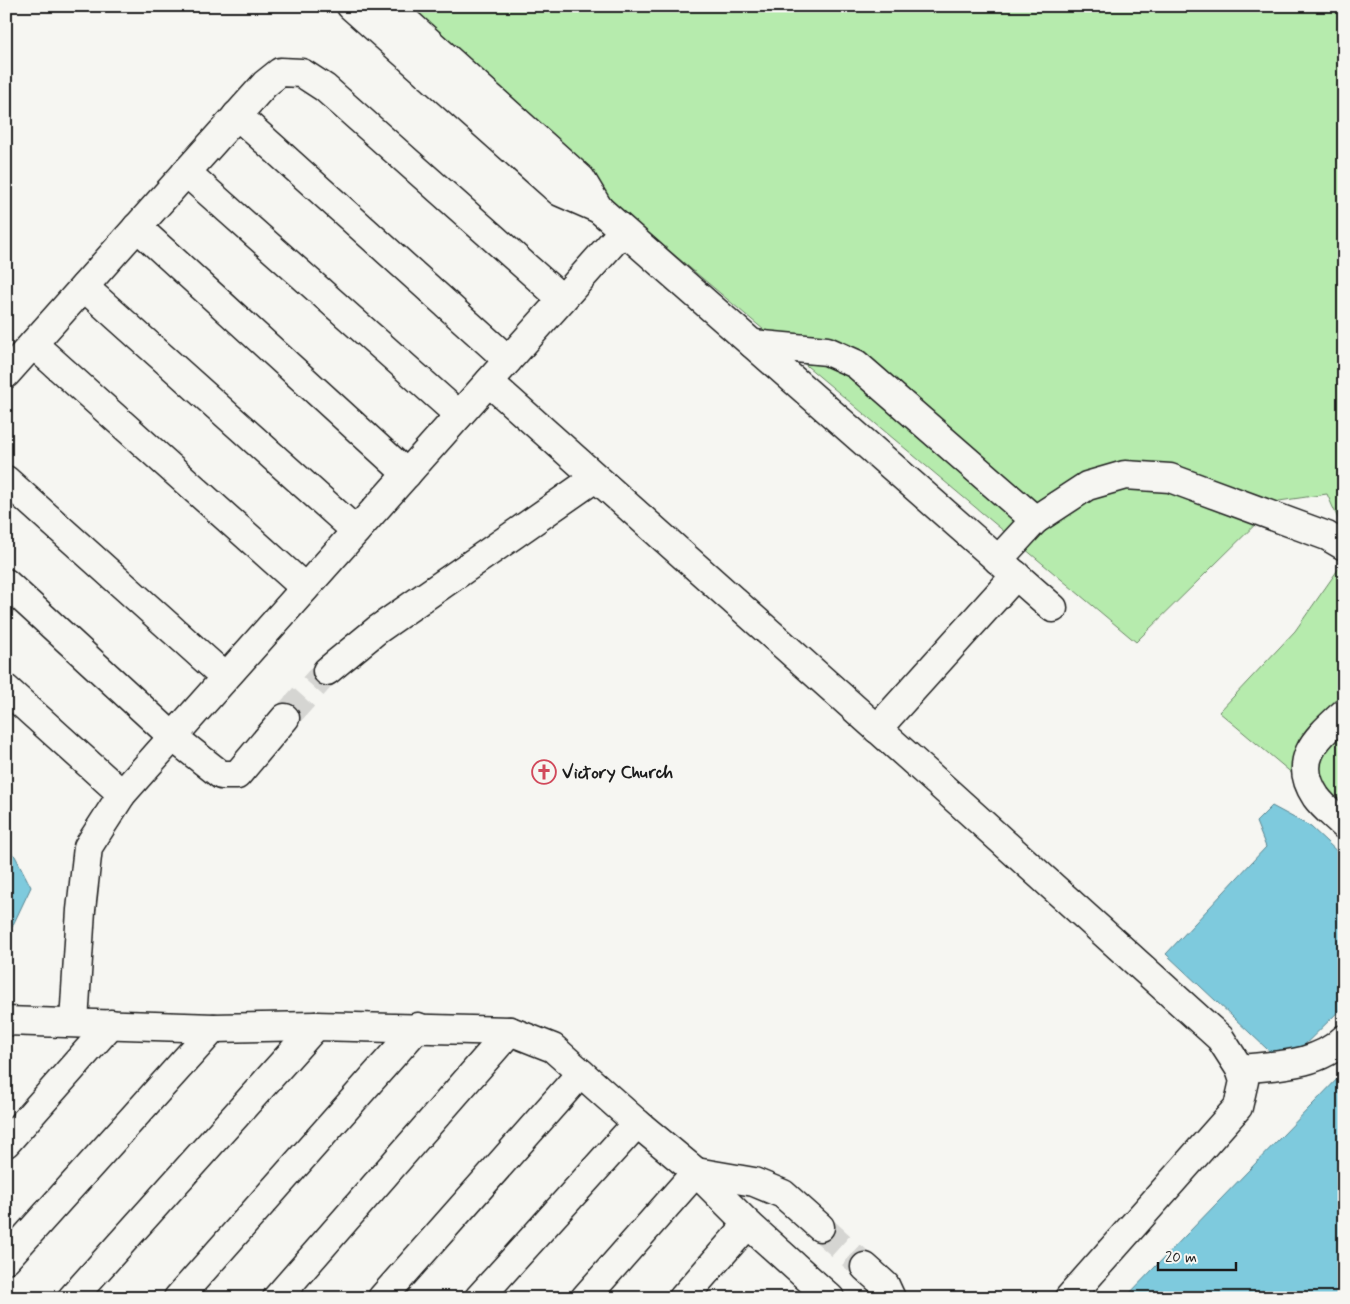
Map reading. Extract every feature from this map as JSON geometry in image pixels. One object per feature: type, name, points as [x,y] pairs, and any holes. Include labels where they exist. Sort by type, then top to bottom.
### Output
[{"type":"lane","points":[[351,6],[560,192],[599,209],[1053,608]]},
{"type":"lane","points":[[389,6],[581,179],[599,209]]},
{"type":"lane","points":[[6,374],[265,84],[280,72],[302,73],[325,88],[562,299]]},
{"type":"lane","points":[[237,115],[508,360]]},
{"type":"lane","points":[[186,172],[459,415]]},
{"type":"lane","points":[[137,227],[407,474]]},
{"type":"lane","points":[[74,1022],[80,910],[88,847],[122,794],[623,230]]},
{"type":"lane","points":[[84,287],[356,531]]},
{"type":"lane","points":[[33,344],[306,588]]},
{"type":"lane","points":[[753,344],[828,351],[856,364],[1035,520]]},
{"type":"lane","points":[[488,382],[1220,1038],[1240,1068],[1244,1080],[1238,1106],[1069,1298]]},
{"type":"lane","points":[[877,729],[1007,567],[1035,520],[1087,486],[1126,475],[1170,478],[1327,536],[1344,546]]},
{"type":"lane","points":[[327,671],[377,630],[595,478]]},
{"type":"lane","points":[[6,480],[226,677]]},
{"type":"lane","points":[[6,583],[173,737],[221,776],[237,775],[285,718]]},
{"type":"lane","points":[[6,689],[122,794]]},
{"type":"lane","points":[[1344,713],[1321,734],[1307,755],[1306,775],[1317,798],[1344,824]]},
{"type":"lane","points":[[9,1024],[74,1022],[214,1028],[418,1027],[510,1031],[553,1048],[637,1123],[696,1172],[748,1224],[830,1298]]},
{"type":"lane","points":[[6,1143],[111,1024]]},
{"type":"lane","points":[[72,1298],[316,1026]]},
{"type":"lane","points":[[178,1298],[418,1027]]},
{"type":"lane","points":[[6,1259],[214,1028]]},
{"type":"lane","points":[[277,1298],[510,1031]]},
{"type":"lane","points":[[1240,1068],[1299,1063],[1319,1055],[1344,1038]]},
{"type":"lane","points":[[382,1298],[581,1073]]},
{"type":"lane","points":[[479,1298],[637,1123]]},
{"type":"lane","points":[[696,1172],[754,1182],[783,1194],[820,1227]]},
{"type":"lane","points":[[585,1298],[696,1172]]},
{"type":"lane","points":[[683,1298],[748,1224]]},
{"type":"lane","points":[[865,1267],[885,1285],[891,1298]]},
{"type":"green space","points":[[381,6],[1344,6],[1344,532],[1327,494],[1279,501],[1136,642],[572,169]]},
{"type":"green space","points":[[1344,561],[1344,817],[1219,712],[1295,631]]},
{"type":"water","points":[[1272,806],[1311,827],[1344,858],[1344,1006],[1284,1065],[1166,954],[1266,847],[1256,822]]},
{"type":"water","points":[[6,848],[15,856],[31,887],[12,927],[6,932]]},
{"type":"water","points":[[1344,1072],[1344,1298],[1125,1298]]},
{"type":"tunnel","points":[[285,718],[327,671]]},
{"type":"tunnel","points":[[820,1227],[865,1267]]},
{"type":"place","name":"Victory Church","points":[[544,772]]}]
